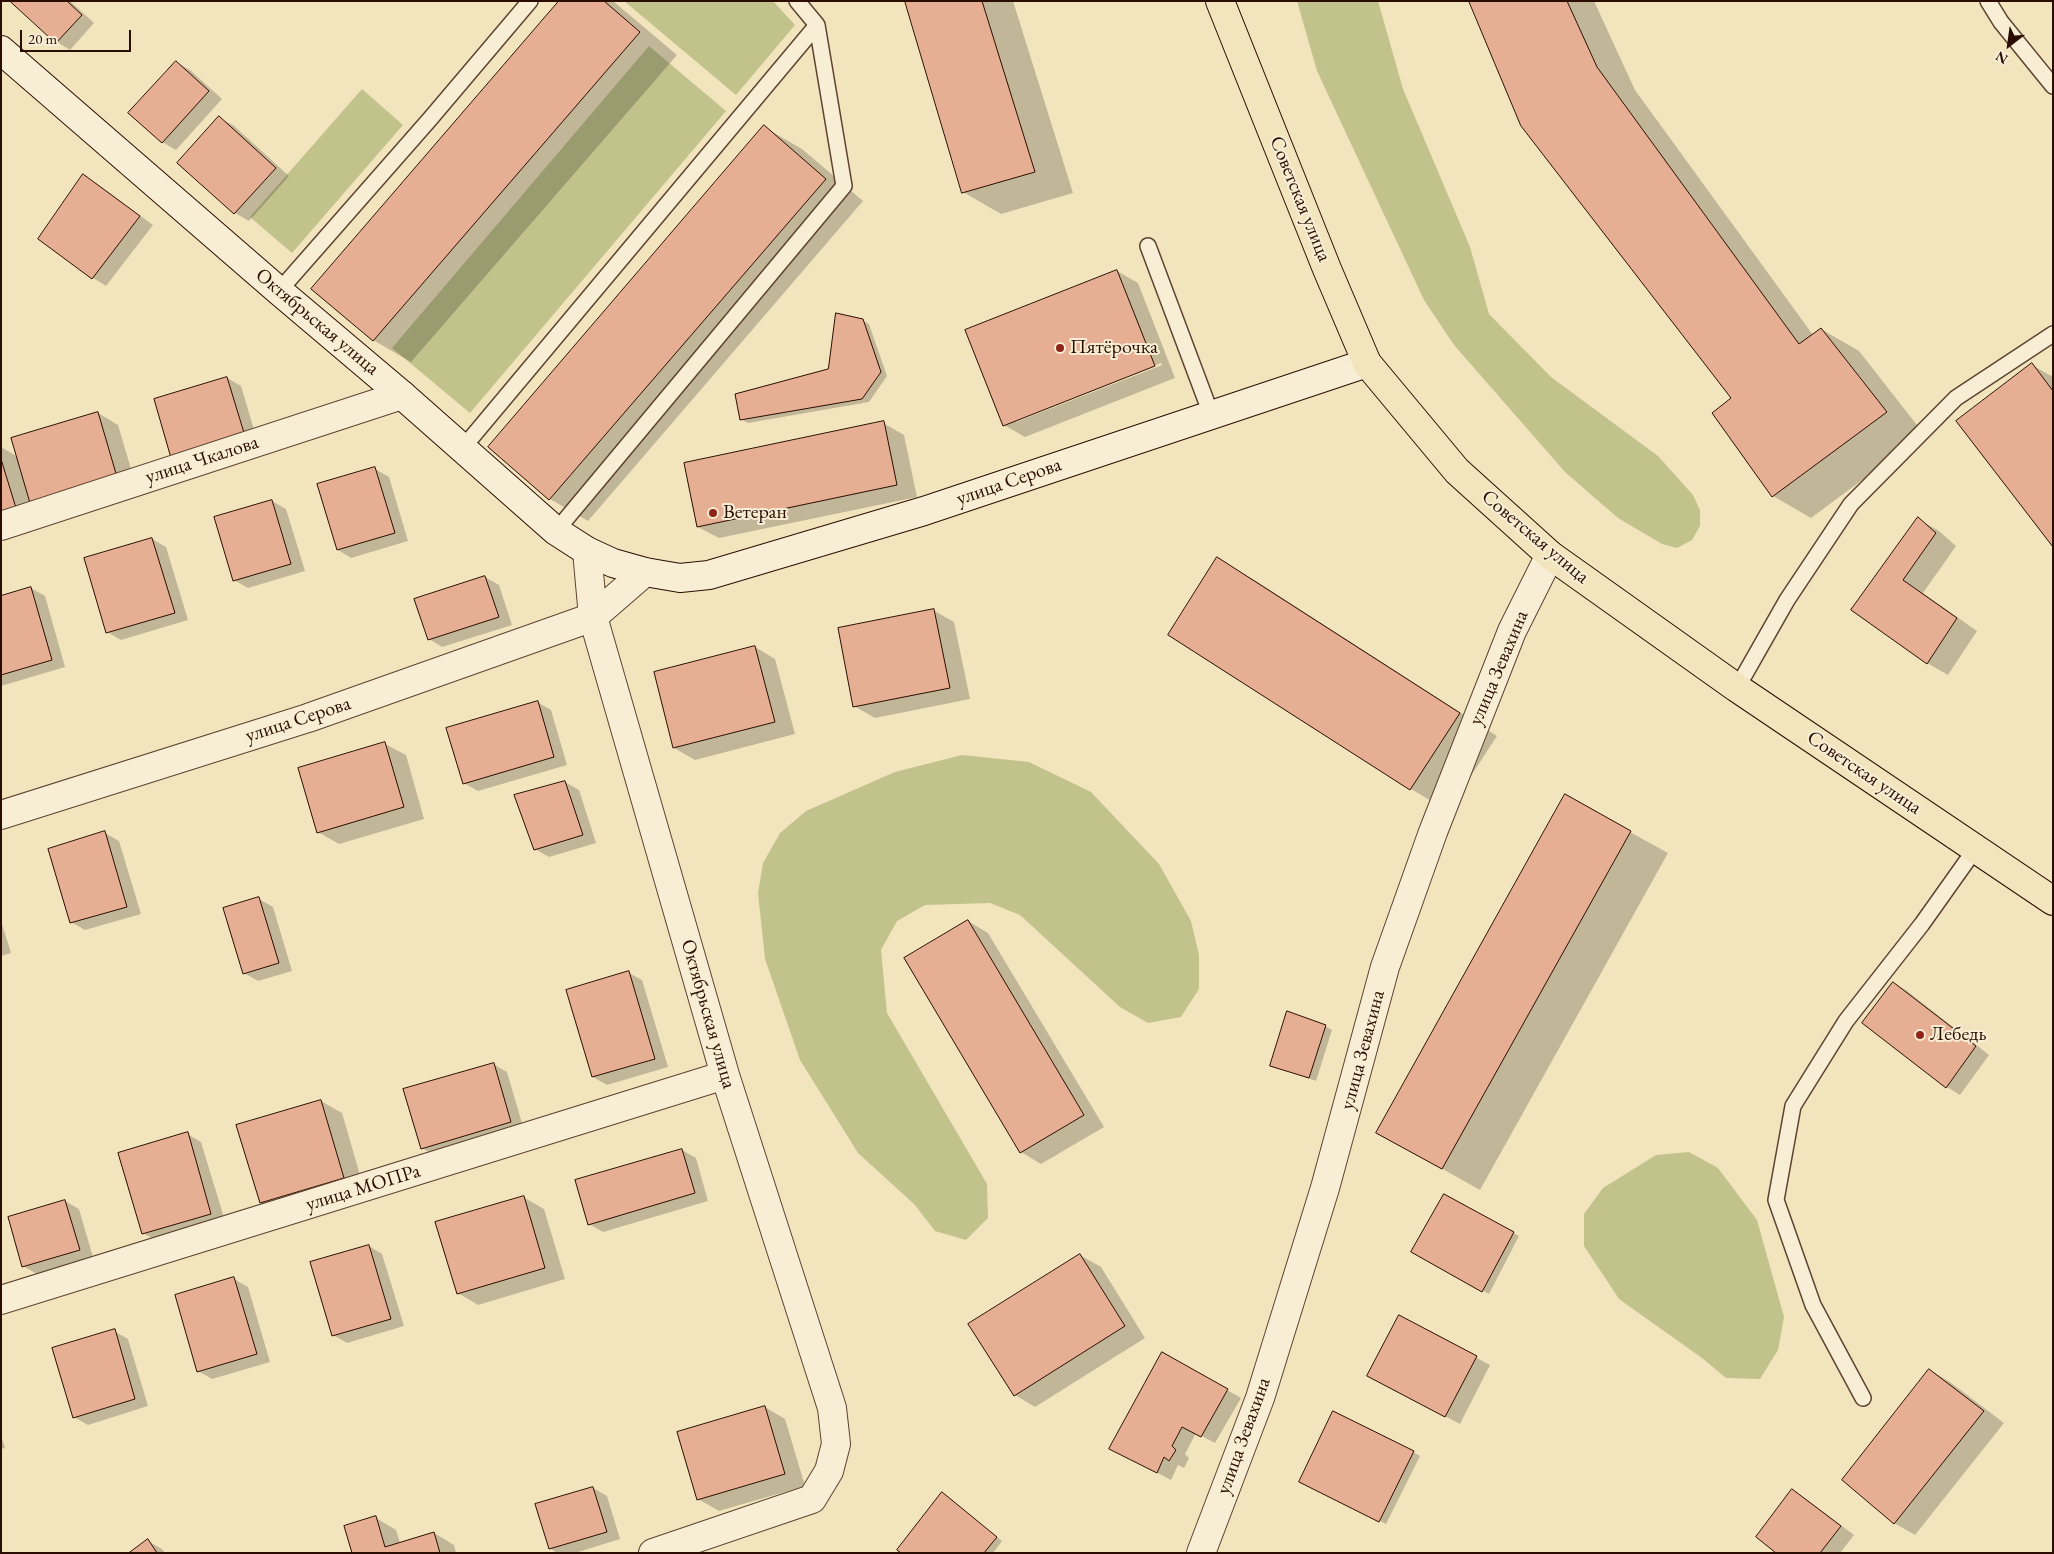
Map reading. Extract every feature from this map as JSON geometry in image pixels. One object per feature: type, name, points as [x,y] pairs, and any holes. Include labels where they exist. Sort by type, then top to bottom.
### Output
[{"type":"main road","name":"Советская улица","points":[[1220,1],[1368,363],[1457,471],[1550,556],[1737,688],[2053,901]]},
{"type":"street","name":"Октябрьская улица","points":[[1,50],[402,395],[556,531],[587,552],[613,563],[645,572]]},
{"type":"street","name":"улица Серова","points":[[645,572],[680,578],[709,575],[924,511],[1368,363]]},
{"type":"street","name":"улица Чкалова","points":[[1,526],[402,395]]},
{"type":"street","name":"Октябрьская улица","points":[[587,552],[593,617],[725,1075],[832,1408],[836,1444],[829,1471],[812,1499],[653,1553]]},
{"type":"street","name":"улица Зевахина","points":[[1201,1553],[1266,1379],[1325,1188],[1392,949],[1433,832],[1512,631],[1550,556]]},
{"type":"street","points":[[593,617],[645,572]]},
{"type":"street","name":"улица Серова","points":[[1,815],[308,718],[593,617]]},
{"type":"street","name":"улица МОПРа","points":[[1,1300],[725,1075]]},
{"type":"lane","points":[[279,291],[430,119],[530,1]]},
{"type":"lane","points":[[556,531],[844,186],[817,25],[797,1]]},
{"type":"lane","points":[[1988,1],[2001,22],[2053,86]]},
{"type":"lane","points":[[462,449],[817,25]]},
{"type":"lane","points":[[1148,246],[1212,414]]},
{"type":"lane","points":[[1737,688],[1787,600],[1851,504],[1956,398],[2053,334]]},
{"type":"lane","points":[[1863,1398],[1813,1305],[1776,1200],[1793,1106],[1846,1021],[1922,924],[1976,848]]},
{"type":"green space","points":[[624,1],[773,1],[795,25],[736,95]]},
{"type":"green space","points":[[1297,1],[1378,1],[1403,89],[1470,247],[1489,314],[1551,377],[1658,456],[1693,495],[1700,510],[1700,526],[1692,540],[1677,548],[1662,544],[1618,518],[1565,472],[1454,345],[1424,300],[1317,71]]},
{"type":"green space","points":[[649,46],[726,111],[470,413],[392,348]]},
{"type":"green space","points":[[362,89],[403,125],[292,253],[250,217]]},
{"type":"green space","points":[[962,755],[1029,762],[1091,792],[1159,864],[1191,921],[1199,955],[1199,989],[1181,1017],[1148,1023],[1120,1007],[1020,915],[990,903],[925,905],[897,921],[881,950],[887,1013],[987,1184],[988,1218],[966,1240],[935,1231],[914,1204],[858,1153],[800,1060],[765,959],[758,893],[763,863],[780,833],[806,811],[895,772]]},
{"type":"green space","points":[[1689,1152],[1718,1168],[1757,1220],[1784,1317],[1778,1350],[1760,1379],[1726,1378],[1702,1358],[1619,1299],[1584,1246],[1584,1214],[1603,1188],[1656,1155]]},
{"type":"building","points":[[10,1],[67,1],[82,15],[56,43]]},
{"type":"building","points":[[559,1],[604,1],[640,32],[373,341],[311,289]]},
{"type":"building","points":[[905,1],[982,1],[1035,172],[962,193]]},
{"type":"building","points":[[1469,1],[1567,1],[1597,67],[1799,344],[1821,328],[1887,412],[1772,497],[1712,413],[1731,398],[1521,126]]},
{"type":"building","points":[[176,61],[209,91],[162,143],[128,113]]},
{"type":"building","points":[[219,116],[276,168],[234,214],[177,163]]},
{"type":"building","points":[[764,125],[826,179],[549,500],[488,447]]},
{"type":"building","points":[[83,174],[140,216],[92,279],[38,239]]},
{"type":"building","points":[[1117,270],[1155,366],[1003,426],[965,330]]},
{"type":"building","points":[[836,313],[863,319],[881,372],[862,399],[740,420],[735,394],[828,369]]},
{"type":"building","points":[[2032,363],[2053,391],[2053,547],[1956,421]]},
{"type":"building","points":[[227,377],[245,436],[171,458],[154,399]]},
{"type":"building","points":[[98,412],[117,477],[30,503],[11,438]]},
{"type":"building","points":[[884,421],[897,485],[697,527],[684,463]]},
{"type":"building","points":[[1,459],[16,508],[1,513]]},
{"type":"building","points":[[375,467],[395,533],[337,550],[317,484]]},
{"type":"building","points":[[272,500],[291,564],[233,581],[214,517]]},
{"type":"building","points":[[1918,517],[1936,533],[1903,580],[1957,618],[1927,664],[1851,610]]},
{"type":"building","points":[[152,538],[175,613],[106,633],[84,558]]},
{"type":"building","points":[[1217,557],[1460,713],[1410,790],[1168,635]]},
{"type":"building","points":[[485,576],[499,617],[428,640],[414,599]]},
{"type":"building","points":[[31,587],[52,660],[1,675],[1,596]]},
{"type":"building","points":[[934,609],[950,688],[853,707],[838,628]]},
{"type":"building","points":[[755,646],[775,722],[673,748],[654,672]]},
{"type":"building","points":[[538,701],[554,757],[463,784],[446,728]]},
{"type":"building","points":[[385,742],[404,807],[317,833],[298,768]]},
{"type":"building","points":[[565,781],[583,835],[534,850],[514,795]]},
{"type":"building","points":[[1565,794],[1631,831],[1442,1169],[1376,1133]]},
{"type":"building","points":[[105,831],[127,907],[70,923],[48,849]]},
{"type":"building","points":[[259,897],[279,963],[243,974],[223,908]]},
{"type":"building","points":[[968,920],[1084,1115],[1020,1153],[904,958]]},
{"type":"building","points":[[629,971],[655,1059],[592,1077],[566,990]]},
{"type":"building","points":[[1893,982],[1976,1046],[1946,1088],[1862,1023]]},
{"type":"building","points":[[1287,1011],[1326,1025],[1309,1078],[1270,1066]]},
{"type":"building","points":[[494,1063],[511,1122],[421,1149],[403,1089]]},
{"type":"building","points":[[321,1100],[344,1178],[260,1203],[236,1125]]},
{"type":"building","points":[[188,1132],[211,1214],[142,1234],[118,1153]]},
{"type":"building","points":[[682,1149],[695,1193],[588,1225],[575,1180]]},
{"type":"building","points":[[1444,1194],[1514,1232],[1482,1292],[1411,1252]]},
{"type":"building","points":[[524,1196],[545,1268],[457,1294],[435,1222]]},
{"type":"building","points":[[65,1200],[80,1250],[22,1267],[8,1217]]},
{"type":"building","points":[[369,1245],[391,1319],[332,1336],[310,1262]]},
{"type":"building","points":[[1080,1254],[1125,1326],[1014,1396],[968,1324]]},
{"type":"building","points":[[234,1277],[257,1354],[197,1372],[175,1295]]},
{"type":"building","points":[[1399,1315],[1477,1356],[1445,1417],[1367,1376]]},
{"type":"building","points":[[115,1329],[135,1399],[73,1418],[52,1348]]},
{"type":"building","points":[[1162,1352],[1228,1389],[1201,1437],[1182,1427],[1172,1446],[1176,1450],[1169,1461],[1164,1457],[1157,1473],[1109,1449]]},
{"type":"building","points":[[1929,1369],[1984,1411],[1894,1524],[1842,1480]]},
{"type":"building","points":[[765,1406],[785,1474],[697,1500],[677,1432]]},
{"type":"building","points":[[1333,1411],[1414,1451],[1379,1522],[1299,1482]]},
{"type":"building","points":[[593,1487],[607,1532],[549,1549],[535,1504]]},
{"type":"building","points":[[1792,1489],[1841,1526],[1820,1553],[1776,1553],[1756,1537]]},
{"type":"building","points":[[942,1492],[997,1537],[984,1553],[901,1553],[897,1550]]},
{"type":"building","points":[[376,1516],[385,1547],[434,1532],[440,1553],[352,1553],[344,1526]]},
{"type":"building","points":[[148,1539],[157,1553],[129,1553]]},
{"type":"place","name":"Пятёрочка","points":[[1060,348]]},
{"type":"place","name":"Ветеран","points":[[713,513]]},
{"type":"place","name":"Лебедь","points":[[1920,1035]]}]
